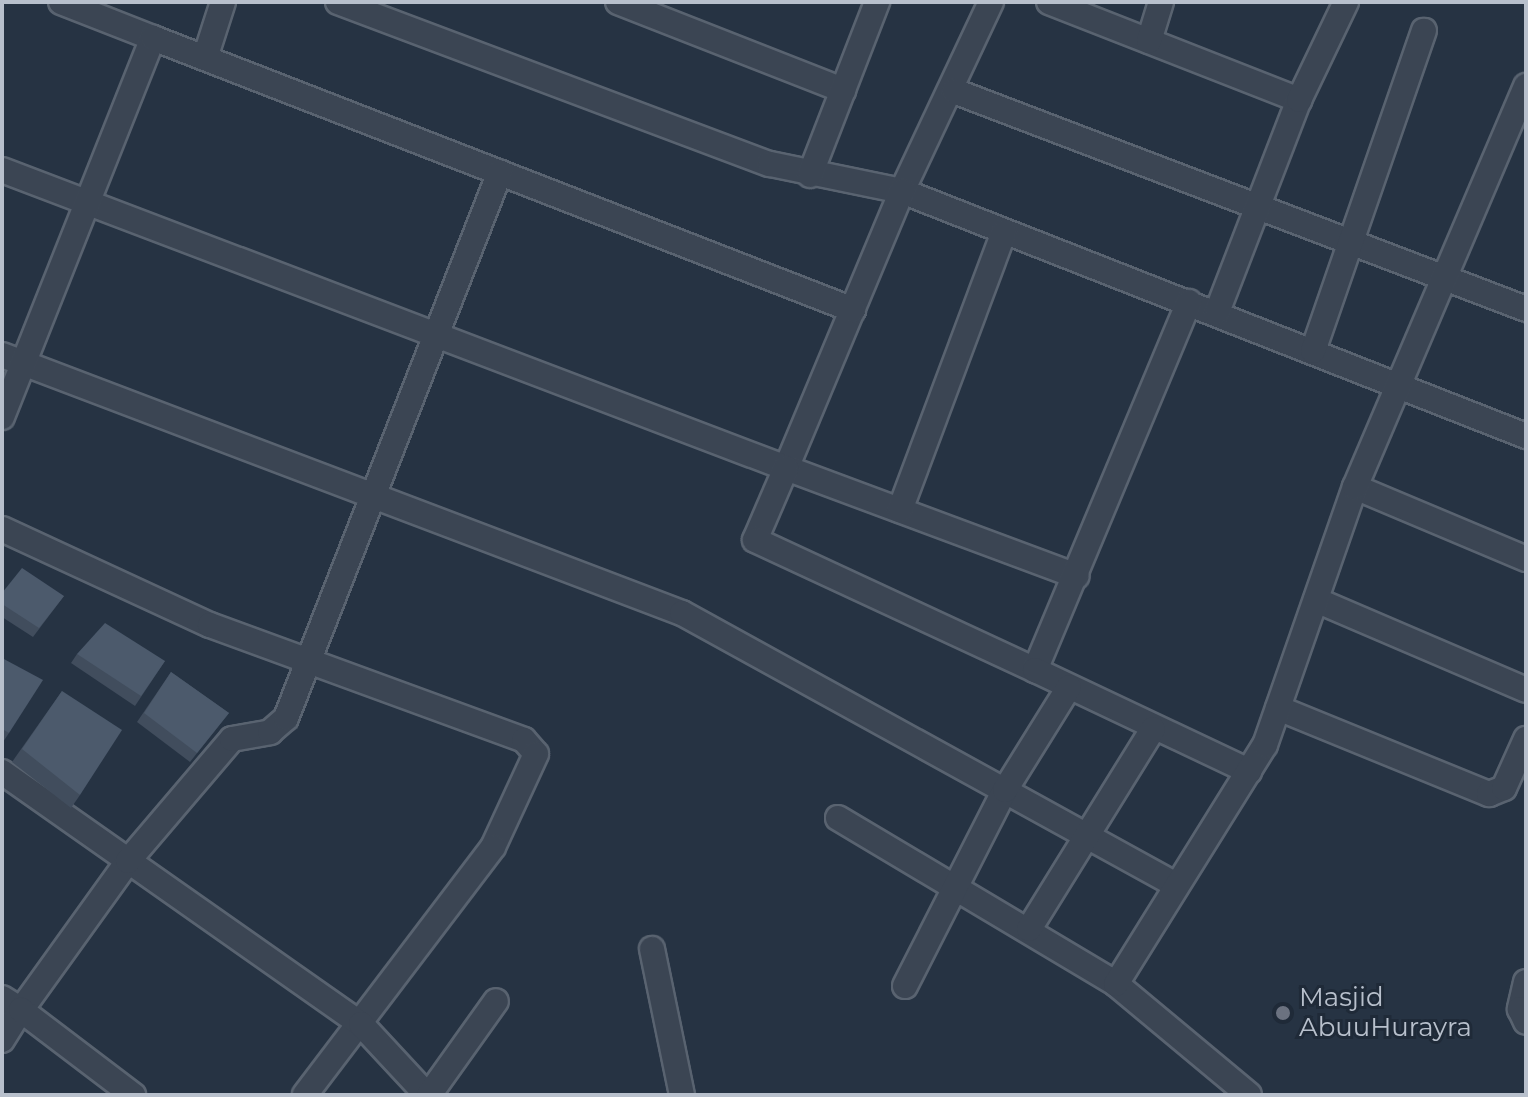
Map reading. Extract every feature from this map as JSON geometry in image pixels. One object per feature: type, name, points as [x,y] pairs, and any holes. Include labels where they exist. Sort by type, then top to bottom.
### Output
[{"type":"street","points":[[61,2],[853,310]]},
{"type":"street","points":[[205,58],[223,2]]},
{"type":"street","points":[[338,2],[810,175],[902,191],[1217,312],[1526,436]]},
{"type":"street","points":[[618,2],[843,90]]},
{"type":"street","points":[[810,175],[877,2]]},
{"type":"street","points":[[991,2],[954,91],[902,191],[755,540],[1035,670],[1153,729],[1249,771]]},
{"type":"street","points":[[1049,2],[1299,100]]},
{"type":"street","points":[[1149,41],[1161,2]]},
{"type":"street","points":[[1217,312],[1299,100],[1346,2]]},
{"type":"street","points":[[1313,351],[1424,31]]},
{"type":"street","points":[[2,417],[11,359],[90,207],[153,38]]},
{"type":"street","points":[[1116,984],[1249,771],[1278,708],[1355,487],[1526,86]]},
{"type":"street","points":[[954,91],[1526,309]]},
{"type":"street","points":[[2,170],[90,207],[1077,576]]},
{"type":"street","points":[[2,1040],[12,1004],[232,739],[278,727],[310,665],[500,172]]},
{"type":"street","points":[[900,510],[1004,232]]},
{"type":"street","points":[[1035,670],[1077,576],[1189,302]]},
{"type":"street","points":[[11,359],[372,499],[682,613],[1176,885]]},
{"type":"street","points":[[1355,487],[1526,559]]},
{"type":"street","points":[[2,529],[310,665],[524,740],[536,754],[493,847],[305,1095]]},
{"type":"street","points":[[1316,600],[1526,690]]},
{"type":"street","points":[[905,986],[1005,790],[1069,687]]},
{"type":"street","points":[[1278,708],[1489,794],[1497,795],[1518,777],[1526,739]]},
{"type":"street","points":[[1029,929],[1090,837],[1153,729]]},
{"type":"street","points":[[2,772],[361,1024],[428,1095],[496,1001]]},
{"type":"street","points":[[838,818],[954,890],[1029,929],[1116,984],[1249,1095]]},
{"type":"street","points":[[652,949],[682,1095]]},
{"type":"street","points":[[1526,982],[1520,1009],[1526,1022]]},
{"type":"street","points":[[12,1004],[133,1095]]},
{"type":"building","points":[[22,568],[64,596],[39,628],[2,604],[2,593]]},
{"type":"building","points":[[105,623],[165,661],[141,696],[77,654]]},
{"type":"building","points":[[2,658],[43,680],[9,733],[2,729]]},
{"type":"building","points":[[171,672],[229,713],[197,753],[144,713]]},
{"type":"building","points":[[62,691],[122,730],[80,795],[22,749]]},
{"type":"place","name":"Masjid AbuuHurayra","points":[[1283,1013]]}]
